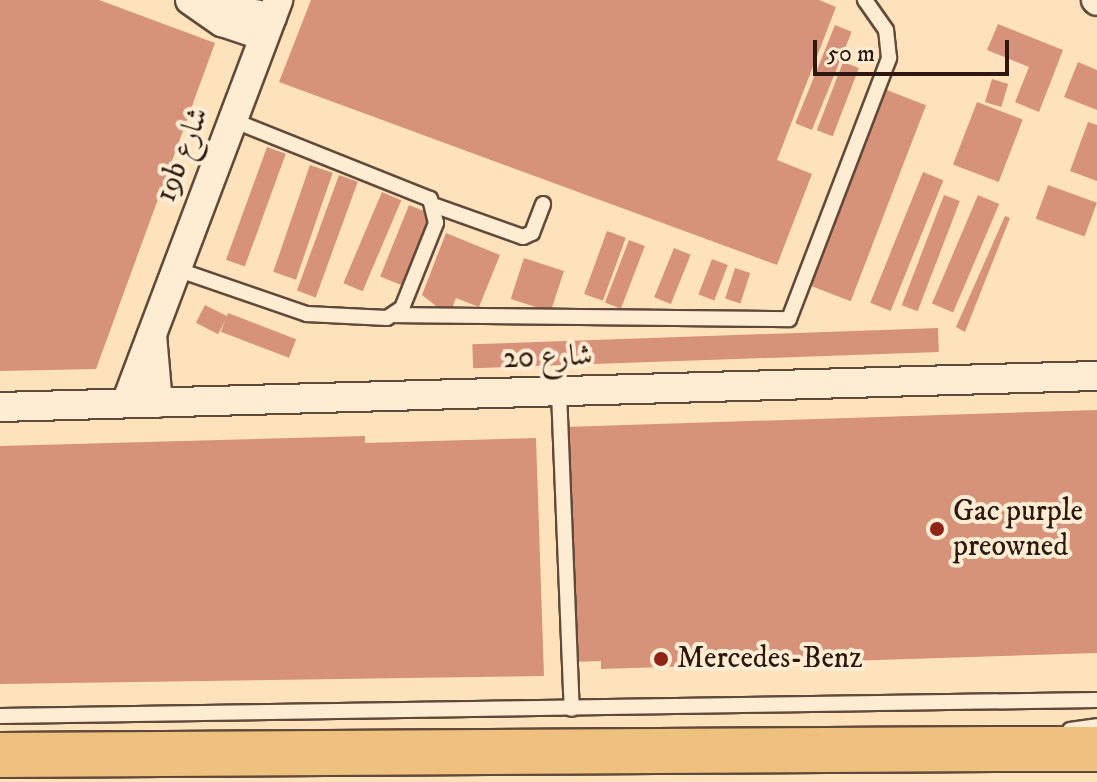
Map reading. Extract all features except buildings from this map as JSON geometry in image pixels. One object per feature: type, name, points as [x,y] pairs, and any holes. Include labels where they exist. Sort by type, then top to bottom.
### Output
[{"type":"main road","points":[[0,755],[1097,749]]},
{"type":"street","points":[[196,2],[271,18]]},
{"type":"street","name":"19b شارع","points":[[126,403],[271,18]]},
{"type":"street","name":"19b شارع","points":[[152,335],[158,403]]},
{"type":"street","name":"شارع 20","points":[[0,407],[1097,376]]},
{"type":"lane","points":[[176,269],[307,314],[789,319],[886,72],[889,44],[870,2]]},
{"type":"lane","points":[[232,120],[436,206],[523,237],[532,233],[543,204]]},
{"type":"lane","points":[[395,315],[436,223],[436,206]]},
{"type":"lane","points":[[559,392],[572,709]]},
{"type":"lane","points":[[0,716],[1097,700]]},
{"type":"lane","points":[[995,749],[1097,726]]},
{"type":"place","name":"Gac purple preowned","points":[[937,529]]},
{"type":"place","name":"Mercedes-Benz","points":[[661,659]]}]
